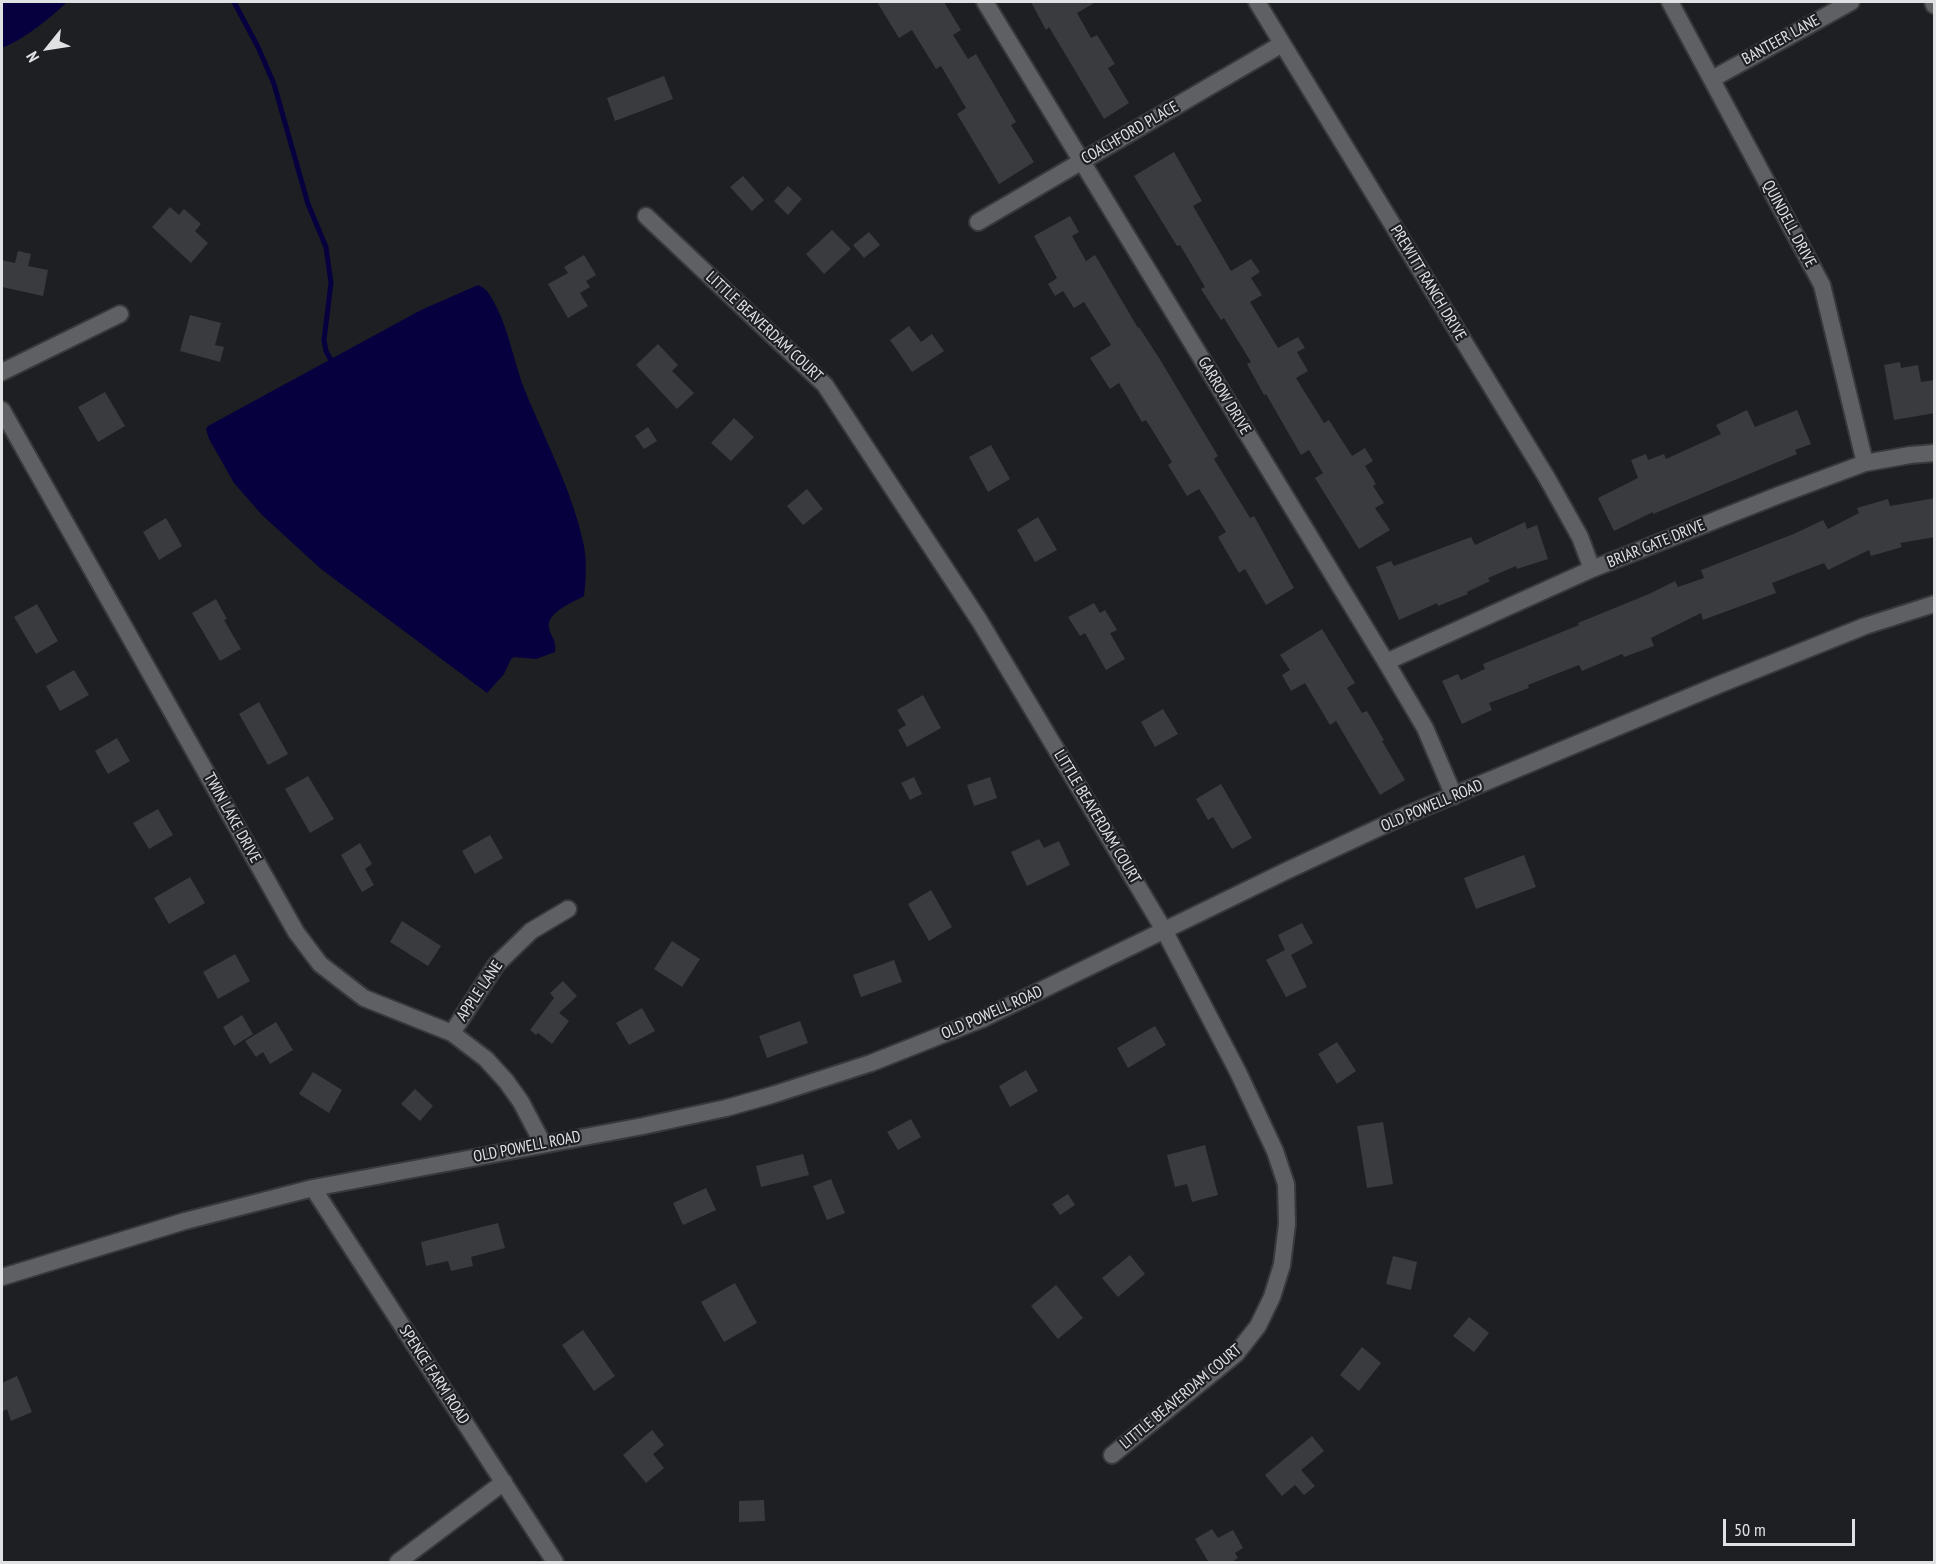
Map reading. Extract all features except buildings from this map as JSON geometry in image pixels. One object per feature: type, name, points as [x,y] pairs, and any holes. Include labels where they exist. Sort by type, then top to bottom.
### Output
[{"type":"street","name":"GARROW DRIVE","points":[[985,2],[1425,728],[1454,796]]},
{"type":"street","name":"PREWITT RANCH DRIVE","points":[[1257,2],[1547,478],[1580,537],[1592,569]]},
{"type":"street","name":"QUINDELL DRIVE","points":[[1670,2],[1822,285],[1865,463]]},
{"type":"street","name":"BANTEER LANE","points":[[1712,79],[1851,2]]},
{"type":"street","name":"COACHFORD PLACE","points":[[978,222],[1282,44]]},
{"type":"street","name":"LITTLE BEAVERDAM COURT","points":[[646,216],[825,385],[979,620],[1164,930],[1203,1002],[1266,1130],[1286,1184],[1287,1224],[1282,1265],[1272,1297],[1258,1326],[1236,1354],[1112,1455]]},
{"type":"street","points":[[2,372],[120,314]]},
{"type":"street","name":"TWIN LAKE DRIVE","points":[[2,410],[296,932],[320,964],[364,998],[452,1033],[486,1059],[521,1102],[543,1144]]},
{"type":"street","name":"BRIAR GATE DRIVE","points":[[1386,662],[1592,569],[1865,463],[1935,453]]},
{"type":"street","name":"OLD POWELL ROAD","points":[[2,1277],[185,1221],[313,1188],[726,1108],[871,1063],[982,1019],[1329,851],[1454,796],[1865,626],[1935,604]]},
{"type":"street","name":"APPLE LANE","points":[[452,1033],[496,965],[531,931],[568,909]]},
{"type":"street","name":"SPENCE FARM ROAD","points":[[313,1188],[555,1563]]},
{"type":"street","points":[[398,1563],[504,1482]]},
{"type":"shaded area","points":[[2,2],[67,2],[36,28],[2,48]]},
{"type":"shaded area","points":[[478,285],[488,293],[501,317],[522,383],[572,504],[584,546],[586,565],[584,596],[556,612],[549,622],[555,652],[536,659],[514,657],[504,674],[487,693],[321,569],[262,515],[234,483],[209,439],[206,429],[421,310]]},
{"type":"waterway","points":[[234,2],[258,47],[274,84],[308,204],[326,247],[331,283],[324,340],[326,351],[334,366]]}]
